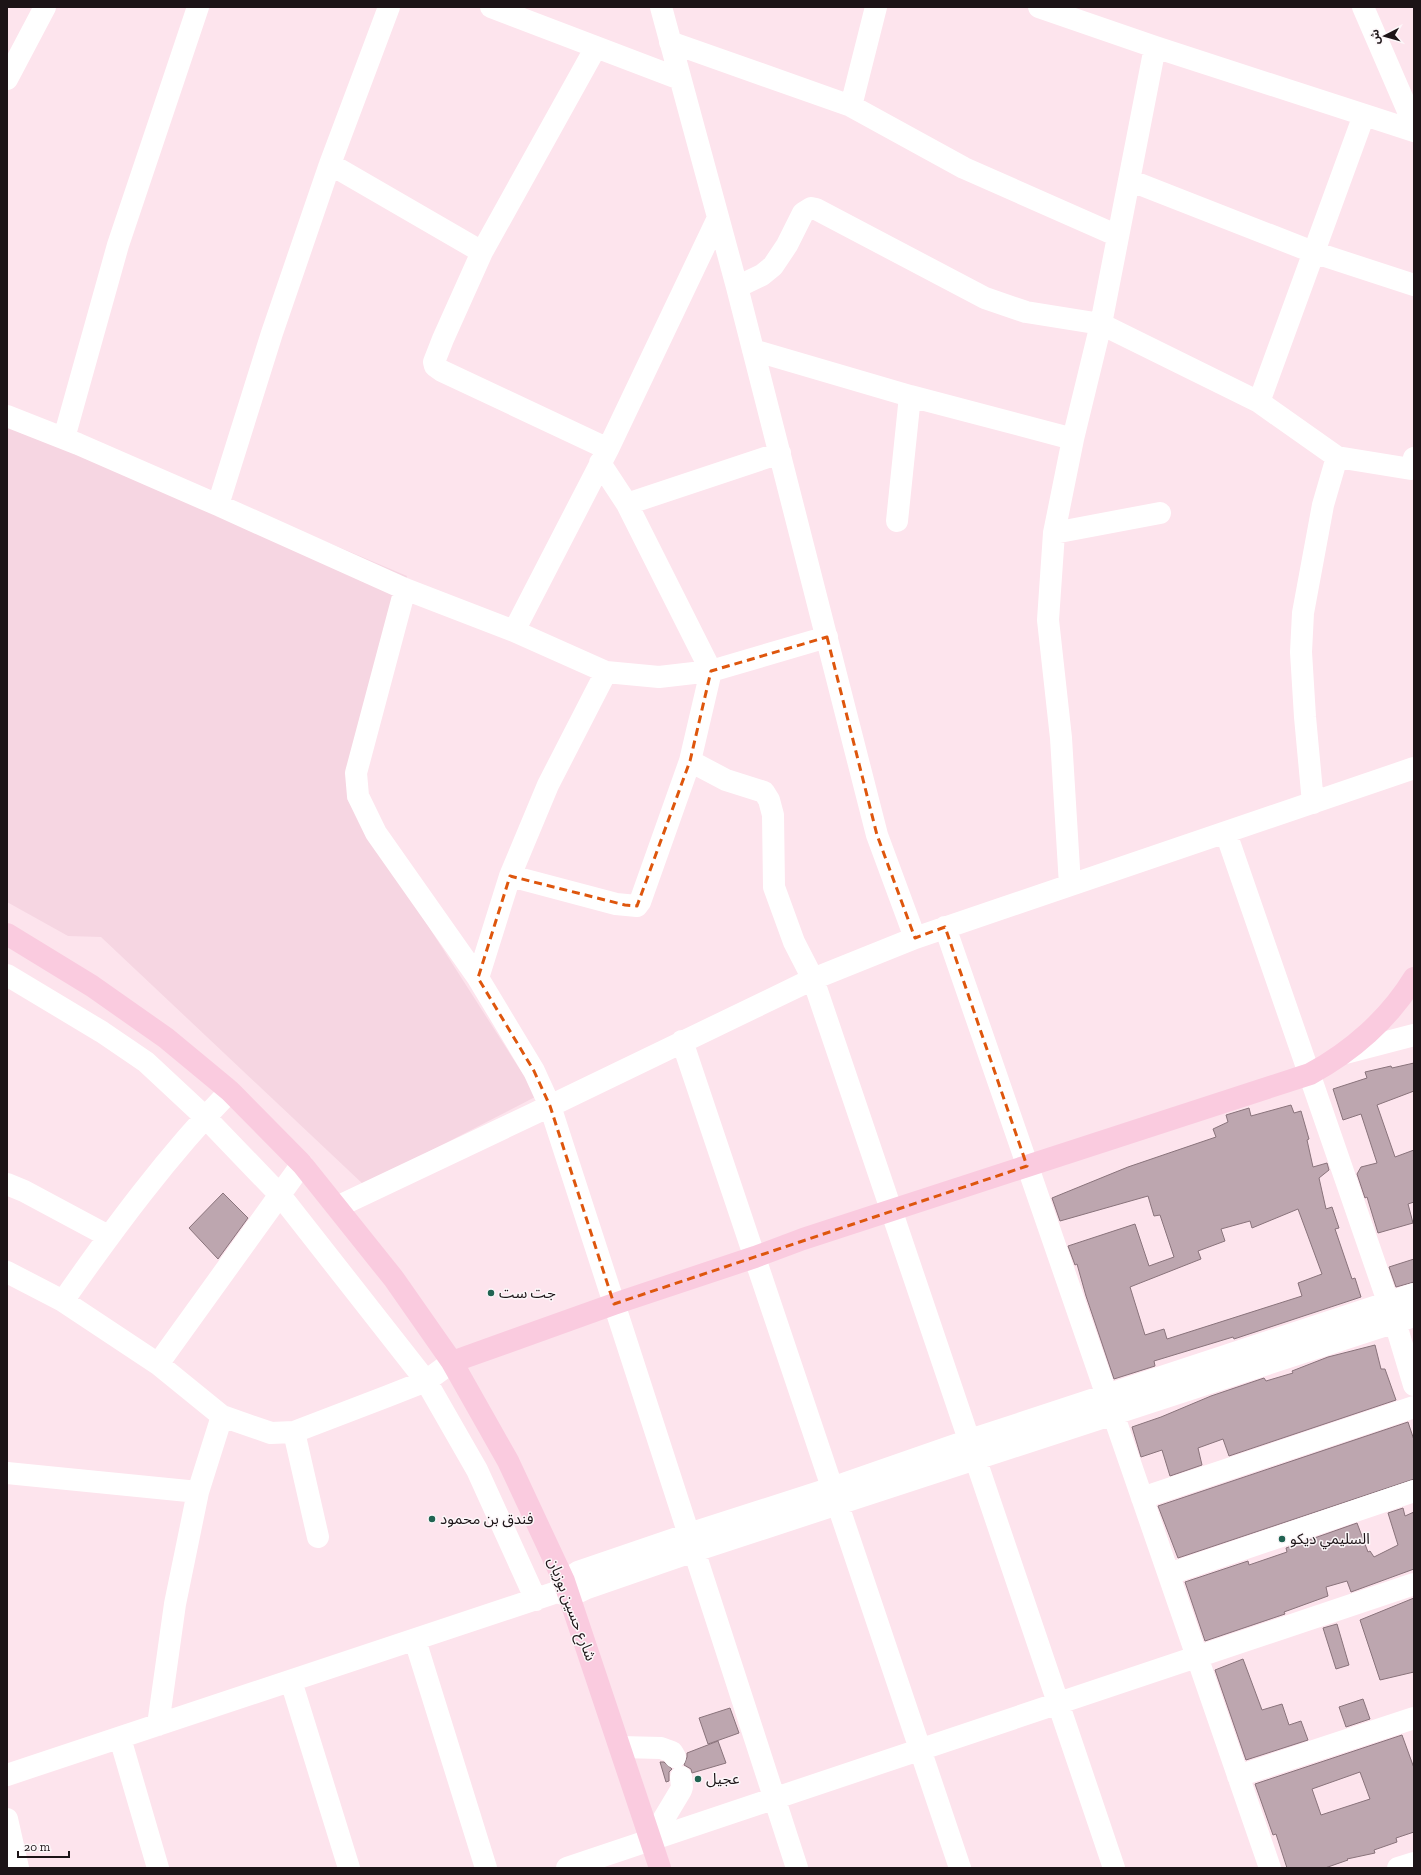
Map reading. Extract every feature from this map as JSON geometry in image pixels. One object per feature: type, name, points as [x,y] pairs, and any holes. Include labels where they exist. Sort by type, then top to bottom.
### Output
[{"type":"main road","name":"شارع حسين بوزيان","points":[[7,934],[98,990],[166,1038],[230,1091],[302,1164],[394,1279],[452,1362],[508,1461],[564,1590],[620,1747],[660,1868]]},
{"type":"main road","points":[[452,1362],[614,1304],[804,1239],[1310,1074],[1345,1053],[1367,1034],[1414,978]]},
{"type":"street","points":[[7,79],[45,7]]},
{"type":"street","points":[[64,438],[118,246],[198,7]]},
{"type":"street","points":[[218,505],[272,333],[330,164],[389,7]]},
{"type":"street","points":[[492,7],[680,79]]},
{"type":"street","points":[[661,7],[737,287],[877,835],[915,938]]},
{"type":"street","points":[[851,106],[876,7]]},
{"type":"street","points":[[1039,7],[1155,47],[1414,131]]},
{"type":"street","points":[[1363,7],[1414,125]]},
{"type":"street","points":[[670,42],[851,106],[964,168],[1118,236]]},
{"type":"street","points":[[510,876],[616,904],[637,906],[643,896],[690,761],[711,671],[604,456],[442,371],[435,366],[434,362],[482,252],[596,47]]},
{"type":"street","points":[[1070,885],[1061,738],[1048,620],[1054,533],[1073,439],[1101,324],[1155,47]]},
{"type":"street","points":[[1258,402],[1364,115]]},
{"type":"street","points":[[330,164],[482,252]]},
{"type":"street","points":[[1129,180],[1314,252],[1414,285]]},
{"type":"street","points":[[737,287],[762,275],[774,266],[787,246],[803,213],[811,208],[833,218],[985,298],[1026,312],[1101,324],[1258,402],[1336,457],[1413,466]]},
{"type":"street","points":[[514,631],[604,456],[718,218]]},
{"type":"street","points":[[753,350],[910,396],[1073,439]]},
{"type":"street","points":[[897,521],[910,396]]},
{"type":"street","points":[[7,416],[64,438],[218,505],[404,589],[514,631],[606,672],[659,677],[711,671],[827,637]]},
{"type":"street","points":[[627,504],[780,453]]},
{"type":"street","points":[[1313,802],[1301,652],[1303,613],[1323,505],[1336,457]]},
{"type":"street","points":[[1054,533],[1160,513]]},
{"type":"street","points":[[404,589],[356,773],[358,796],[376,833],[478,978],[534,1071],[550,1106],[797,1868]]},
{"type":"street","points":[[478,978],[510,876],[548,785],[606,672]]},
{"type":"street","points":[[690,761],[726,780],[764,792],[769,800],[773,815],[774,886],[794,942],[813,979],[893,1211],[1114,1868]]},
{"type":"street","points":[[337,1207],[813,979],[945,927],[1414,768]]},
{"type":"street","points":[[1226,833],[1310,1074],[1399,1313],[1414,1385]]},
{"type":"street","points":[[945,927],[1270,1868]]},
{"type":"street","points":[[7,975],[102,1032],[146,1062],[205,1117],[280,1196],[426,1381],[477,1470],[536,1600]]},
{"type":"street","points":[[1345,1053],[1414,1035]]},
{"type":"street","points":[[682,1041],[960,1868]]},
{"type":"street","points":[[64,1301],[108,1236],[205,1117],[230,1091]]},
{"type":"street","points":[[158,1364],[302,1164]]},
{"type":"street","points":[[7,1184],[24,1191],[108,1236]]},
{"type":"street","points":[[7,1272],[64,1301],[158,1364],[222,1416],[271,1433],[294,1432],[426,1381],[452,1362]]},
{"type":"street","points":[[7,1775],[536,1600],[564,1590],[578,1572],[692,1542],[835,1496],[973,1449],[1399,1313],[1414,1294]]},
{"type":"street","points":[[1142,1498],[1414,1407]]},
{"type":"street","points":[[158,1725],[175,1604],[198,1492],[222,1416]]},
{"type":"street","points":[[294,1432],[318,1537]]},
{"type":"street","points":[[7,1473],[198,1492]]},
{"type":"street","points":[[1169,1574],[1414,1491]]},
{"type":"street","points":[[567,1868],[1414,1584]]},
{"type":"street","points":[[415,1640],[486,1868]]},
{"type":"street","points":[[291,1681],[349,1868]]},
{"type":"street","points":[[1238,1776],[1414,1718]]},
{"type":"street","points":[[120,1738],[158,1868]]},
{"type":"street","points":[[620,1747],[661,1748],[672,1752],[678,1767],[682,1787],[681,1790],[651,1840]]},
{"type":"street","points":[[7,1819],[18,1868]]},
{"type":"street","points":[[1398,1868],[1414,1863]]},
{"type":"highlighted area","points":[[827,637],[877,835],[915,938],[945,927],[1027,1166],[614,1304],[550,1106],[534,1071],[478,978],[510,876],[625,905],[637,906],[690,761],[711,671]]},
{"type":"shaded area","points":[[7,407],[407,576],[347,799],[537,1096],[364,1185],[101,937],[68,936],[7,902]]},
{"type":"building","points":[[1414,1063],[1414,1091],[1377,1105],[1395,1157],[1414,1150],[1414,1202],[1408,1204],[1413,1223],[1378,1233],[1367,1197],[1365,1198],[1357,1174],[1361,1167],[1377,1163],[1361,1114],[1343,1120],[1333,1089],[1367,1078],[1365,1072],[1391,1066],[1392,1068]]},
{"type":"building","points":[[1291,1105],[1294,1113],[1301,1111],[1309,1139],[1307,1140],[1313,1167],[1327,1163],[1329,1170],[1319,1178],[1326,1209],[1332,1207],[1339,1228],[1335,1229],[1352,1279],[1355,1278],[1361,1297],[1234,1339],[1233,1337],[1154,1361],[1155,1366],[1114,1379],[1086,1296],[1077,1264],[1075,1265],[1068,1246],[1135,1224],[1149,1266],[1174,1257],[1160,1215],[1154,1216],[1148,1196],[1060,1221],[1052,1198],[1128,1167],[1216,1137],[1213,1129],[1228,1122],[1226,1115],[1249,1108],[1251,1116]],"holes":[[[1298,1209],[1322,1274],[1298,1283],[1302,1296],[1167,1339],[1164,1329],[1145,1335],[1130,1287],[1201,1259],[1198,1251],[1225,1241],[1221,1229],[1250,1221],[1252,1228]]]},
{"type":"building","points":[[223,1193],[248,1218],[218,1259],[189,1228]]},
{"type":"building","points":[[1414,1259],[1414,1282],[1396,1287],[1389,1267]]},
{"type":"building","points":[[1375,1345],[1381,1369],[1385,1369],[1396,1400],[1229,1456],[1223,1439],[1198,1448],[1202,1465],[1170,1476],[1162,1450],[1141,1457],[1132,1427],[1161,1417],[1211,1396],[1264,1378],[1266,1381],[1293,1373],[1292,1371],[1328,1357]]},
{"type":"building","points":[[1408,1422],[1414,1440],[1414,1479],[1178,1558],[1158,1506]]},
{"type":"building","points":[[1403,1508],[1405,1516],[1414,1512],[1414,1569],[1351,1592],[1347,1581],[1326,1587],[1328,1596],[1284,1612],[1285,1614],[1205,1641],[1185,1582],[1248,1561],[1249,1565],[1287,1552],[1286,1548],[1357,1523],[1368,1552],[1370,1551],[1374,1557],[1398,1545],[1388,1513]]},
{"type":"building","points":[[1414,1598],[1414,1672],[1380,1680],[1360,1620]]},
{"type":"building","points":[[1337,1624],[1349,1665],[1336,1669],[1323,1628]]},
{"type":"building","points":[[1243,1659],[1262,1710],[1282,1704],[1289,1725],[1301,1721],[1308,1740],[1246,1760],[1215,1670]]},
{"type":"building","points":[[1363,1699],[1370,1719],[1346,1727],[1339,1707]]},
{"type":"building","points":[[730,1708],[739,1733],[708,1744],[699,1718]]},
{"type":"building","points":[[1402,1735],[1414,1768],[1414,1832],[1396,1838],[1397,1842],[1374,1850],[1375,1853],[1347,1859],[1348,1860],[1325,1868],[1287,1868],[1276,1834],[1273,1835],[1255,1784]],"holes":[[[1360,1772],[1370,1799],[1321,1815],[1312,1789]]]},
{"type":"building","points":[[718,1741],[726,1763],[692,1773],[691,1769],[684,1765],[687,1753]]},
{"type":"building","points":[[660,1762],[664,1762],[672,1769],[669,1772],[669,1781],[666,1782]]},
{"type":"place","name":"جت ست","points":[[491,1293]]},
{"type":"place","name":"فندق بن محمود","points":[[432,1519]]},
{"type":"place","name":"السليمي ديكو","points":[[1282,1539]]},
{"type":"place","name":"عجيل","points":[[698,1779]]}]
